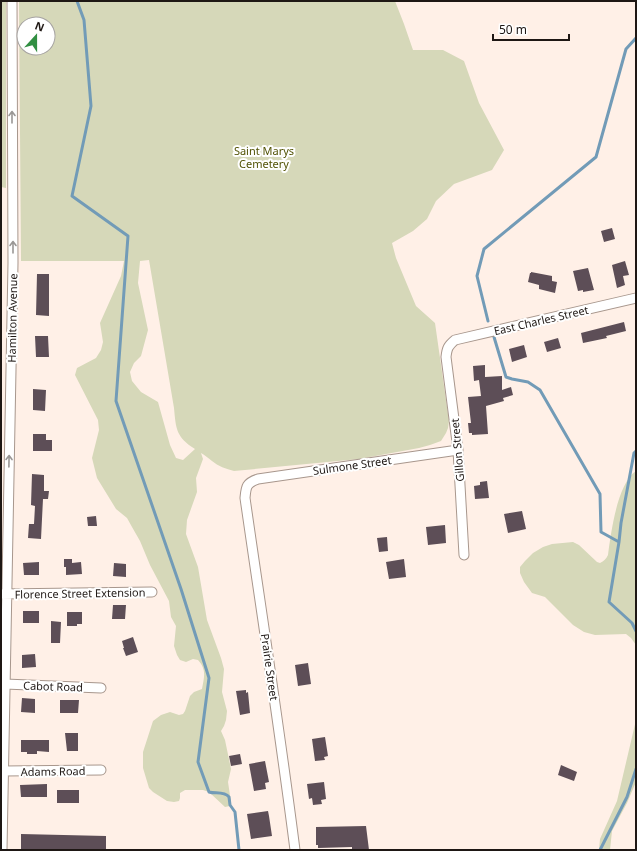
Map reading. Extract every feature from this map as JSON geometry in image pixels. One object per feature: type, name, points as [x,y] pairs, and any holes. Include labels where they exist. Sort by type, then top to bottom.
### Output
[{"type":"street","name":"Hamilton Avenue","points":[[2,850],[5,684],[5,484],[11,370],[13,263],[12,1]]},
{"type":"street","name":"East Charles Street","points":[[448,346],[455,340],[636,298]]},
{"type":"street","name":"Gillon Street","points":[[448,346],[446,357],[458,450],[464,555]]},
{"type":"street","points":[[1,370],[11,370]]},
{"type":"street","name":"Sulmone Street","points":[[247,485],[251,481],[258,479],[458,450]]},
{"type":"street","name":"Prairie Street","points":[[247,485],[245,490],[245,498],[270,664],[295,850]]},
{"type":"street","name":"Florence Street Extension","points":[[4,594],[152,592]]},
{"type":"street","name":"Cabot Road","points":[[5,684],[101,688]]},
{"type":"street","name":"Adams Road","points":[[4,771],[102,770]]},
{"type":"green space","points":[[1,1],[6,1],[6,188],[1,187]]},
{"type":"green space","name":"Saint Marys Cemetery","points":[[19,1],[395,1],[413,50],[443,50],[464,61],[479,103],[504,150],[492,170],[454,184],[436,201],[427,219],[413,231],[392,243],[396,258],[416,306],[435,323],[449,421],[446,433],[441,441],[419,448],[359,459],[234,471],[219,466],[201,453],[203,459],[196,478],[197,492],[187,520],[186,534],[198,567],[207,620],[224,669],[222,692],[227,711],[226,720],[221,731],[225,740],[231,769],[228,782],[231,802],[230,806],[225,807],[209,792],[203,790],[185,790],[180,793],[179,801],[167,801],[149,788],[143,768],[143,752],[153,721],[161,715],[170,712],[179,715],[183,714],[190,696],[194,692],[202,689],[204,670],[198,660],[193,659],[186,662],[180,660],[177,655],[174,646],[176,626],[171,617],[169,601],[150,565],[140,541],[127,518],[116,509],[97,478],[92,458],[99,430],[98,420],[75,375],[77,368],[96,358],[101,350],[103,342],[100,323],[121,276],[124,261],[21,261],[19,56],[56,56],[56,16],[19,16]],"holes":[[[149,260],[174,408],[175,422],[178,432],[184,440],[195,449],[183,460],[176,458],[170,445],[158,402],[141,392],[132,381],[130,372],[134,363],[141,356],[148,330],[138,283],[140,261]]]},
{"type":"green space","points":[[636,471],[636,645],[626,634],[595,635],[584,632],[573,625],[545,597],[532,593],[524,582],[520,573],[520,567],[533,553],[543,547],[552,544],[573,542],[579,545],[597,562],[600,563],[604,561],[608,555],[613,522],[620,497],[629,477]]},
{"type":"green space","points":[[636,720],[636,782],[612,831],[610,850],[599,850],[600,839],[617,801]]},
{"type":"building","points":[[612,228],[615,239],[604,242],[601,231]]},
{"type":"building","points":[[625,261],[629,275],[623,276],[625,285],[617,288],[612,265]]},
{"type":"building","points":[[588,268],[594,290],[583,292],[583,290],[578,291],[573,271]]},
{"type":"building","points":[[531,272],[552,276],[552,281],[557,282],[555,293],[539,289],[539,285],[528,282]]},
{"type":"building","points":[[37,274],[49,274],[49,316],[36,315]]},
{"type":"building","points":[[624,322],[626,331],[606,336],[607,338],[583,343],[581,333]]},
{"type":"building","points":[[35,336],[48,336],[49,357],[36,357]]},
{"type":"building","points":[[558,338],[561,348],[547,352],[544,342]]},
{"type":"building","points":[[524,345],[527,357],[512,362],[509,349]]},
{"type":"building","points":[[485,365],[485,377],[502,376],[502,390],[511,387],[513,395],[503,398],[504,401],[486,406],[488,434],[472,435],[472,433],[469,433],[468,423],[471,423],[468,397],[481,396],[479,380],[474,381],[473,366]]},
{"type":"building","points":[[33,389],[46,390],[45,411],[33,410]]},
{"type":"building","points":[[33,434],[46,434],[46,440],[52,440],[52,451],[33,451]]},
{"type":"building","points":[[32,474],[44,475],[44,491],[49,491],[48,499],[43,499],[41,539],[28,538],[29,524],[34,524],[35,506],[31,505]]},
{"type":"building","points":[[487,481],[489,498],[475,499],[474,486],[480,485],[480,482]]},
{"type":"building","points":[[522,511],[526,529],[508,533],[504,514]]},
{"type":"building","points":[[96,516],[97,526],[88,526],[87,517]]},
{"type":"building","points":[[445,525],[446,543],[428,545],[426,527]]},
{"type":"building","points":[[387,537],[388,551],[379,552],[377,538]]},
{"type":"building","points":[[64,559],[72,559],[72,563],[81,562],[82,574],[66,575]]},
{"type":"building","points":[[404,559],[406,577],[389,579],[386,562]]},
{"type":"building","points":[[39,562],[39,575],[24,575],[23,563]]},
{"type":"building","points":[[114,563],[126,564],[126,577],[113,576]]},
{"type":"building","points":[[113,605],[126,605],[125,619],[112,619]]},
{"type":"building","points":[[23,611],[39,611],[39,623],[23,623]]},
{"type":"building","points":[[67,612],[82,612],[82,624],[77,624],[77,626],[67,626]]},
{"type":"building","points":[[51,621],[61,622],[60,643],[51,643]]},
{"type":"building","points":[[133,637],[138,652],[126,656],[122,641]]},
{"type":"building","points":[[35,654],[36,667],[22,668],[22,655]]},
{"type":"building","points":[[308,663],[311,684],[298,686],[295,665]]},
{"type":"building","points":[[246,690],[246,693],[248,692],[250,713],[240,715],[236,691]]},
{"type":"building","points":[[22,698],[35,699],[35,713],[21,712]]},
{"type":"building","points":[[60,700],[79,700],[78,713],[60,713]]},
{"type":"building","points":[[65,733],[78,733],[78,751],[67,751]]},
{"type":"building","points":[[325,737],[328,756],[324,757],[325,760],[315,761],[312,739]]},
{"type":"building","points":[[21,740],[49,740],[49,752],[37,751],[37,754],[27,754],[27,752],[21,752]]},
{"type":"building","points":[[240,754],[242,764],[231,766],[229,756]]},
{"type":"building","points":[[265,761],[269,782],[265,783],[266,789],[254,791],[249,764]]},
{"type":"building","points":[[561,765],[577,772],[574,781],[558,775]]},
{"type":"building","points":[[324,782],[326,799],[321,800],[322,804],[313,805],[312,798],[309,799],[307,784]]},
{"type":"building","points":[[47,784],[47,797],[21,797],[20,785]]},
{"type":"building","points":[[57,790],[79,790],[79,803],[57,803]]},
{"type":"building","points":[[268,811],[272,836],[251,839],[247,814]]},
{"type":"building","points":[[366,826],[369,850],[352,850],[352,847],[318,848],[318,845],[316,845],[316,827]]},
{"type":"building","points":[[21,834],[106,836],[106,850],[21,850]]},
{"type":"waterway","points":[[77,1],[84,20],[91,106],[72,196],[128,236],[116,401],[181,589],[209,678],[198,762],[209,792],[222,793],[229,797],[230,805],[235,812],[239,850]]},
{"type":"waterway","points":[[488,321],[477,276],[484,249],[596,157],[626,49],[636,38]]},
{"type":"waterway","points":[[494,337],[506,377],[528,382],[540,390],[600,494],[601,532],[619,542],[609,602],[632,623],[636,631]]},
{"type":"waterway","points":[[619,542],[634,453],[636,451]]},
{"type":"waterway","points":[[600,850],[627,797],[636,769]]}]
